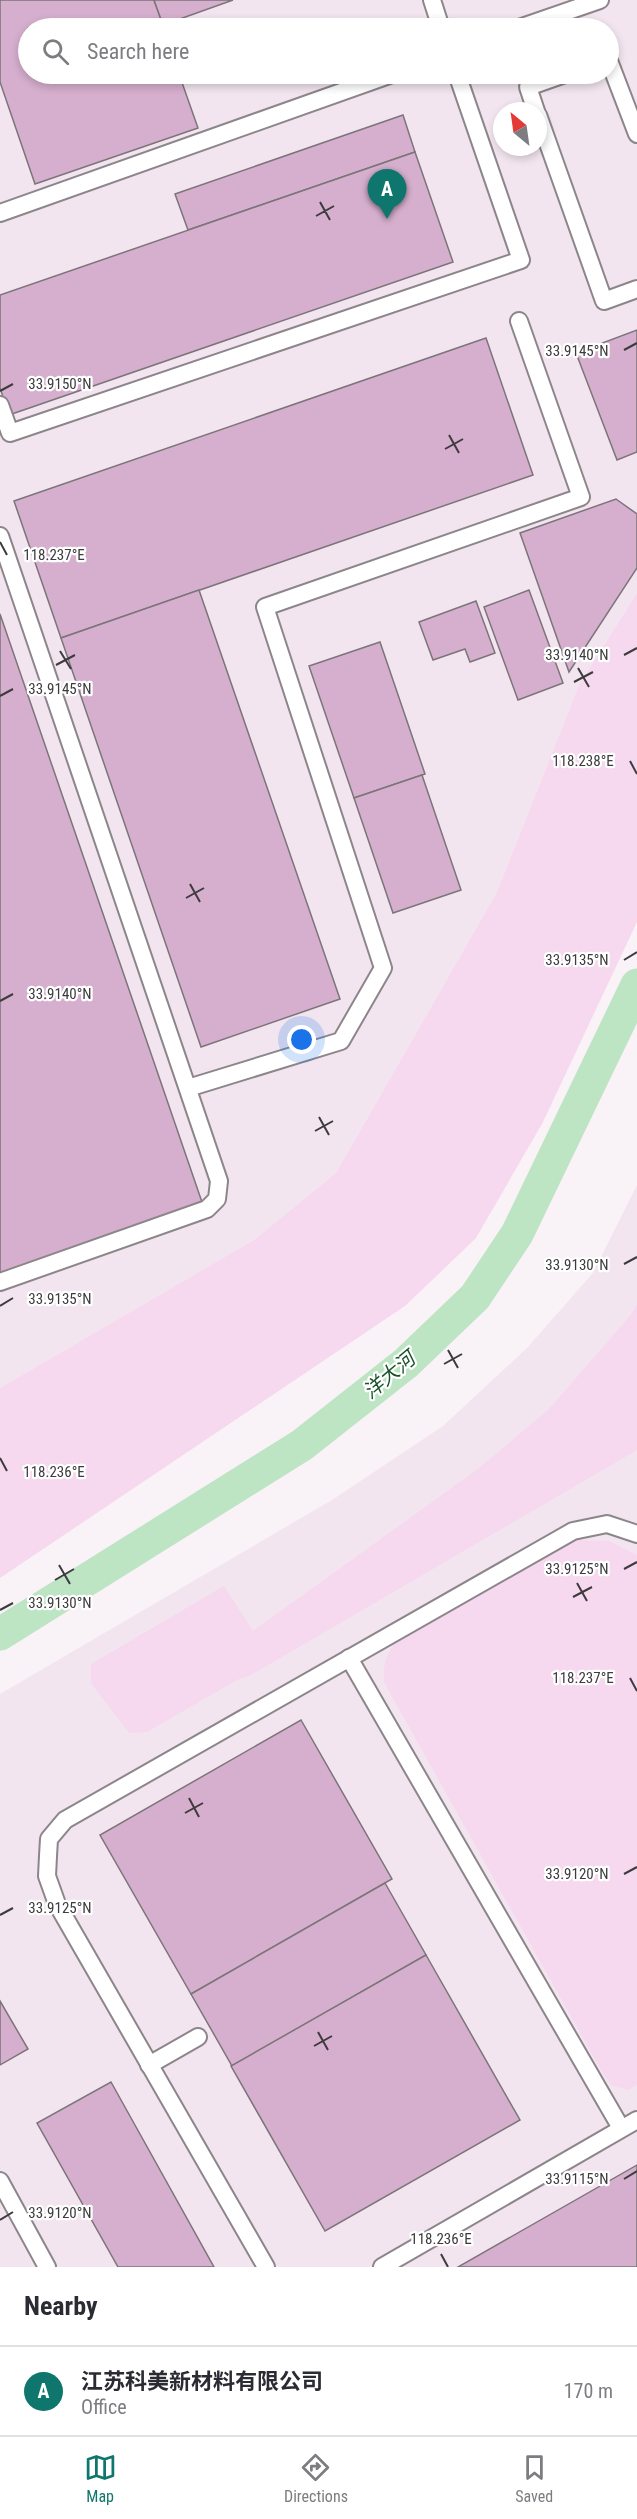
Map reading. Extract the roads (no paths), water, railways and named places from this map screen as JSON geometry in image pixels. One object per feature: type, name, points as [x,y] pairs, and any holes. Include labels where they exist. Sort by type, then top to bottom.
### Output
[{"type":"lane","points":[[432,0],[438,18]]},
{"type":"lane","points":[[562,18],[600,0]]},
{"type":"lane","points":[[0,213],[364,84]]},
{"type":"lane","points":[[0,405],[10,434],[521,260],[460,84]]},
{"type":"lane","points":[[533,102],[528,87],[537,84]]},
{"type":"lane","points":[[619,84],[637,134]]},
{"type":"lane","points":[[547,141],[604,301],[637,289]]},
{"type":"lane","points":[[188,1088],[341,1041],[383,968],[265,607],[581,497],[519,321]]},
{"type":"lane","points":[[0,536],[219,1181],[217,1199],[207,1209],[0,1282]]},
{"type":"lane","points":[[266,2267],[57,1904],[47,1876],[49,1839],[65,1820],[573,1531],[607,1524],[637,1534]]},
{"type":"lane","points":[[349,1658],[621,2128]]},
{"type":"lane","points":[[149,2065],[198,2037]]},
{"type":"lane","points":[[382,2267],[637,2120]]},
{"type":"lane","points":[[0,2181],[46,2267]]},
{"type":"waterway","name":"洋大河","points":[[0,1634],[302,1445],[406,1363],[475,1297],[517,1234],[637,985]]},
{"type":"place","name":"江苏科美新材料有限公司","points":[[387,219]]}]
